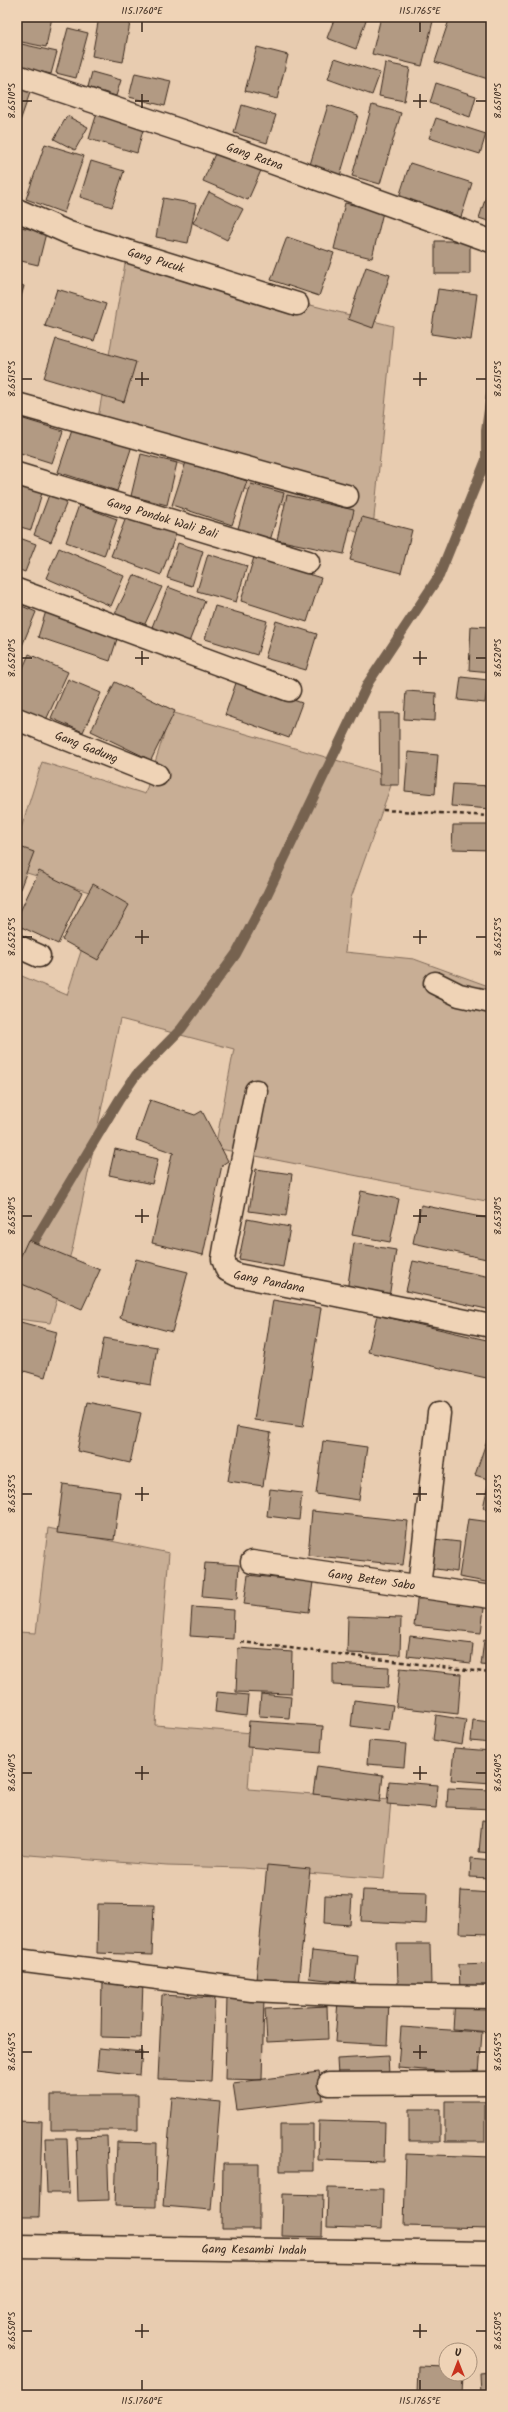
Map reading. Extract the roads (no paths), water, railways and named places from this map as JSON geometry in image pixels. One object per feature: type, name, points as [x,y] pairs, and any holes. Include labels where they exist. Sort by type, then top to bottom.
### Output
[{"type":"street","name":"Gang Ratna","points":[[17,76],[214,142],[491,242]]},
{"type":"street","name":"Gang Pucuk","points":[[17,210],[69,233],[297,304]]},
{"type":"street","points":[[17,404],[347,496]]},
{"type":"street","name":"Gang Pondok Wali Bali","points":[[17,474],[308,562]]},
{"type":"street","points":[[17,590],[289,690]]},
{"type":"street","name":"Gang Gadung","points":[[17,719],[157,775]]},
{"type":"street","points":[[17,946],[39,956]]},
{"type":"street","points":[[435,983],[459,995],[491,1002]]},
{"type":"street","name":"Gang Pandana","points":[[256,1091],[224,1247],[223,1259],[227,1270],[237,1275],[491,1326]]},
{"type":"street","points":[[419,1587],[439,1413]]},
{"type":"street","name":"Gang Beten Sabo","points":[[252,1562],[491,1597]]},
{"type":"street","points":[[17,1960],[252,1990],[358,1996],[491,1997]]},
{"type":"street","points":[[329,2084],[491,2083]]},
{"type":"street","name":"Gang Kesambi Indah","points":[[17,2246],[491,2253]]},
{"type":"waterway","points":[[17,1270],[119,1100],[136,1075],[181,1029],[236,954],[264,901],[368,683],[439,576],[486,460],[486,431],[491,395]]}]
